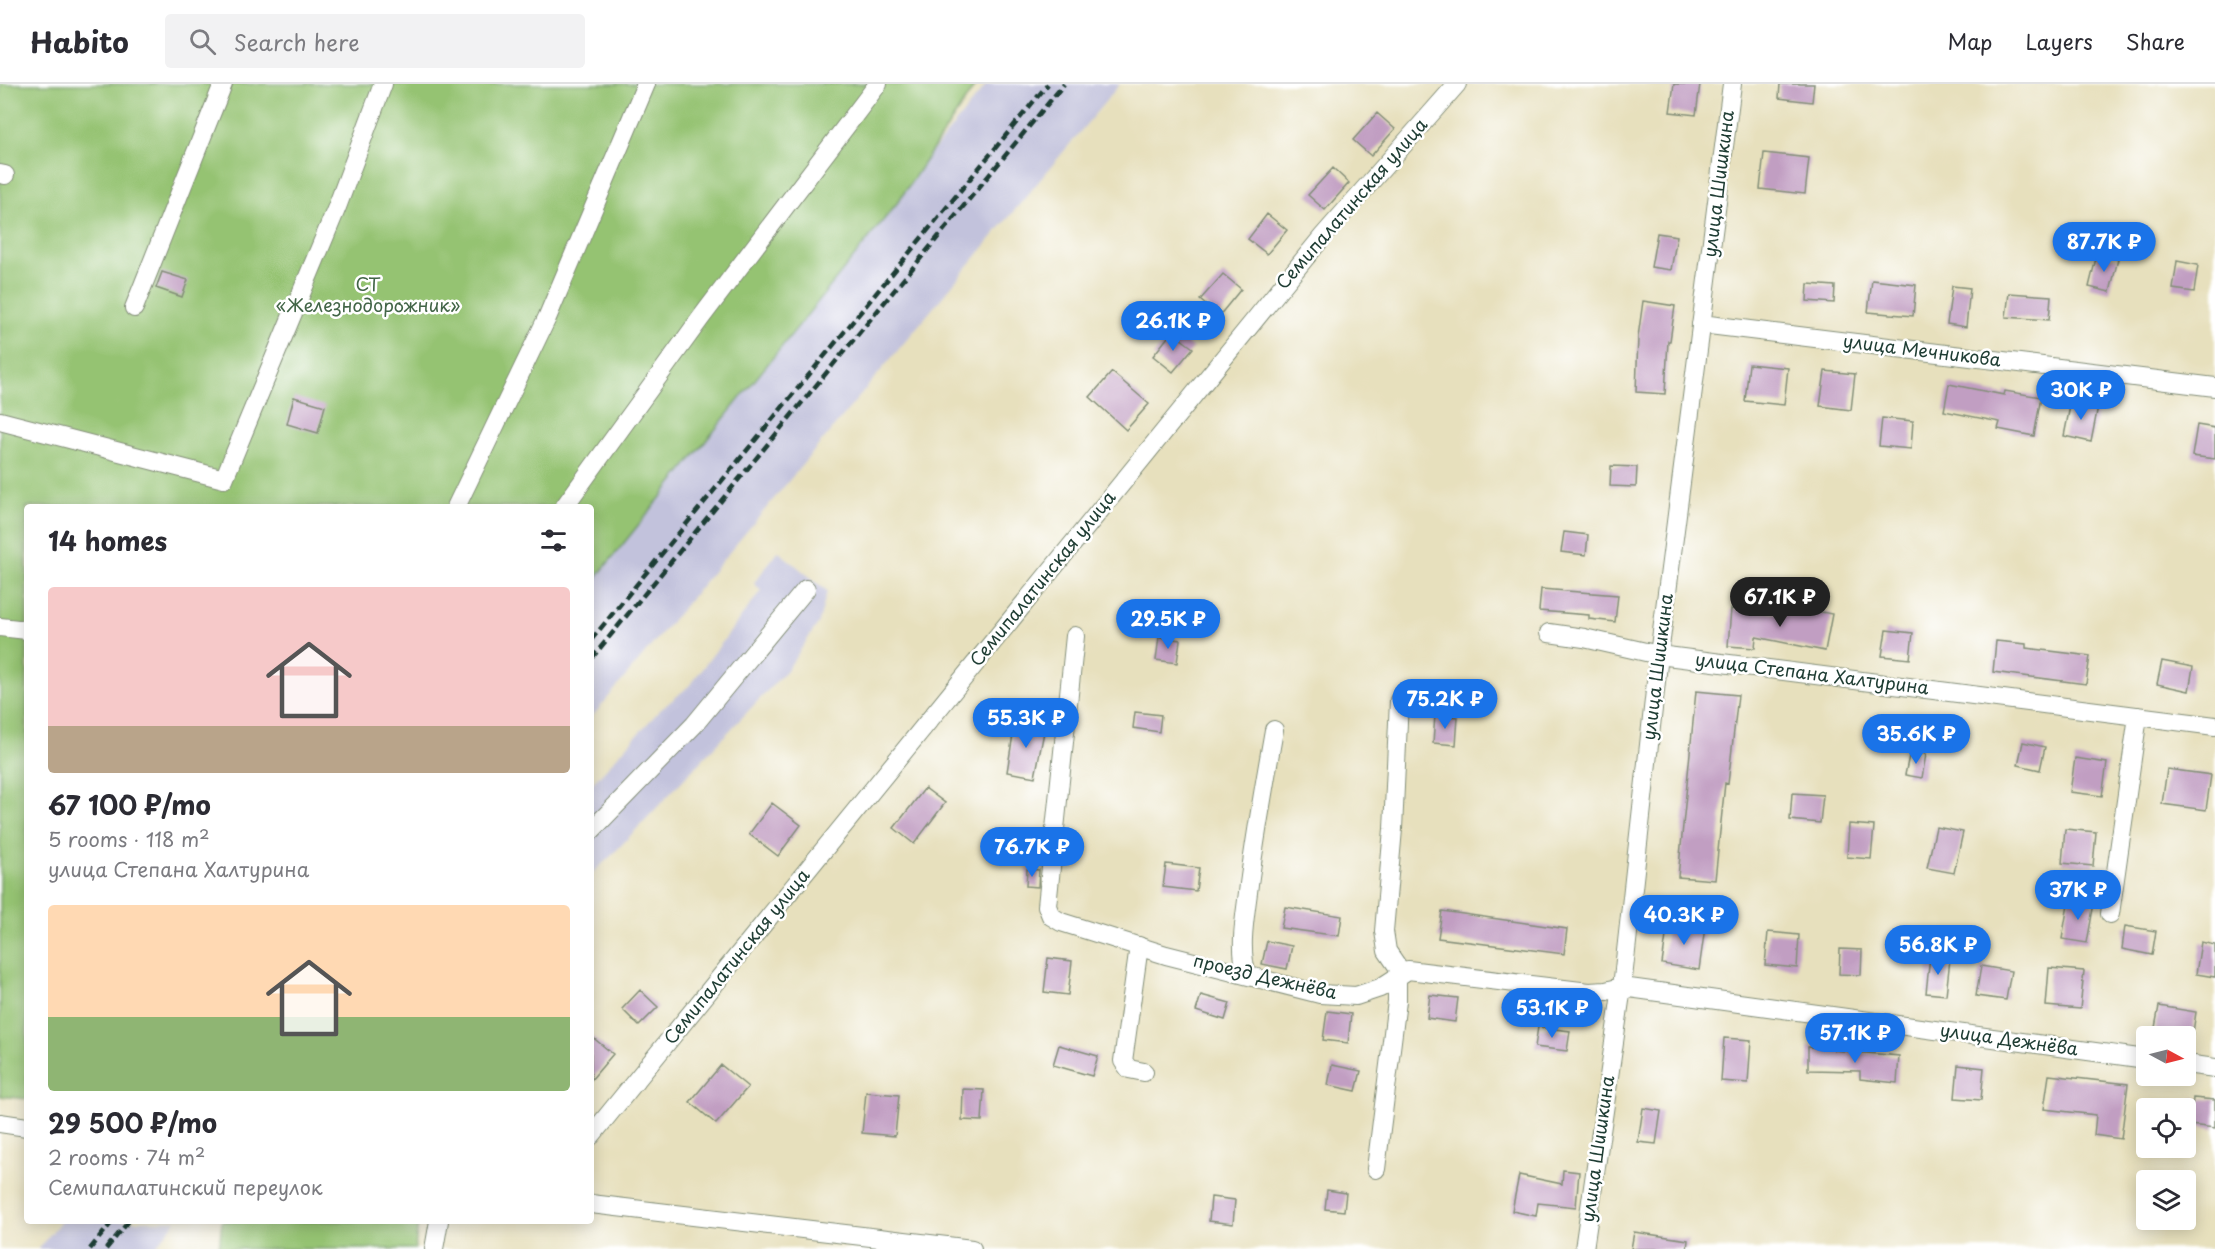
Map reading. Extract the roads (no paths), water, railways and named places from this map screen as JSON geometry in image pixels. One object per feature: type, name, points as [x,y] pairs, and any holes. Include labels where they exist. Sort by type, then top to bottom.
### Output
[{"type":"street","points":[[134,308],[223,84]]},
{"type":"street","points":[[0,421],[224,478],[337,207],[383,84]]},
{"type":"street","points":[[457,504],[547,318],[646,84]]},
{"type":"street","points":[[566,504],[700,319],[878,84]]},
{"type":"street","name":"Семипалатинская улица","points":[[594,1132],[1315,245],[1456,84]]},
{"type":"street","name":"улица Шишкина","points":[[1584,1249],[1622,987],[1659,655],[1732,84]]},
{"type":"street","name":"улица Мечникова","points":[[1701,324],[2215,387]]},
{"type":"street","points":[[594,828],[694,725],[806,589]]},
{"type":"street","points":[[0,627],[24,630]]},
{"type":"street","name":"улица Степана Халтурина","points":[[1548,633],[1584,638],[1659,655],[2215,726]]},
{"type":"street","name":"проезд Дежнёва","points":[[1075,636],[1048,892],[1047,906],[1051,916],[1061,922],[1139,946],[1320,994],[1356,996],[1380,988],[1408,970],[1589,992],[1622,987]]},
{"type":"street","points":[[1376,1169],[1400,975],[1387,951],[1384,931],[1393,829],[1399,701]]},
{"type":"street","points":[[2110,914],[2138,716]]},
{"type":"street","points":[[1247,975],[1242,959],[1245,915],[1257,825],[1274,730]]},
{"type":"street","points":[[1139,946],[1123,1061],[1129,1069],[1144,1072]]},
{"type":"street","name":"улица Дежнёва","points":[[1622,987],[2136,1058]]},
{"type":"street","points":[[2196,1065],[2215,1068]]},
{"type":"street","points":[[0,1123],[24,1127]]},
{"type":"street","points":[[594,1204],[965,1249]]},
{"type":"street","points":[[434,1249],[438,1224]]},
{"type":"railway","points":[[594,636],[1048,84]]},
{"type":"railway","points":[[594,655],[1064,84]]},
{"type":"railway","points":[[90,1249],[111,1224]]},
{"type":"railway","points":[[106,1249],[127,1224]]},
{"type":"park label","name":"СТ «Железнодорожник»","points":[[368,295]]}]
